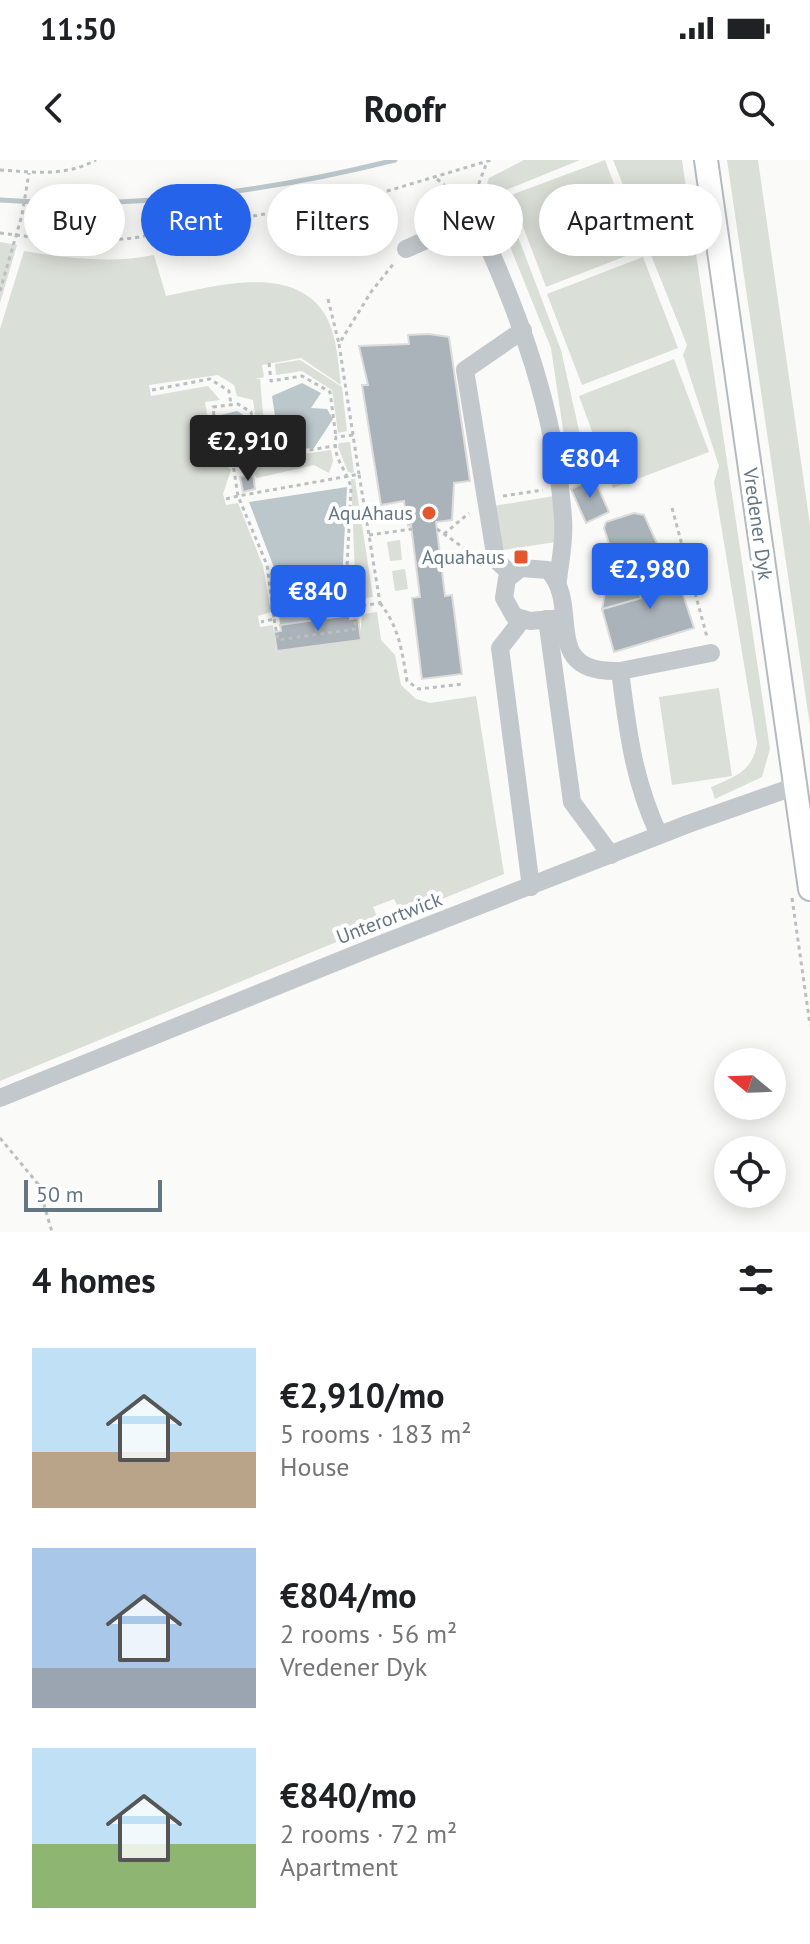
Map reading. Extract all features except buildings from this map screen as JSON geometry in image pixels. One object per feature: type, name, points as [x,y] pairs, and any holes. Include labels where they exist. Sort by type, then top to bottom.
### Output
[{"type":"main road","name":"Vredener Dyk","points":[[706,160],[796,786],[801,890]]},
{"type":"street","points":[[406,249],[414,245]]},
{"type":"street","points":[[491,256],[539,375],[564,521],[555,618],[572,802],[611,855]]},
{"type":"street","points":[[509,577],[496,560],[465,370],[523,330]]},
{"type":"street","points":[[509,577],[536,567],[548,570],[558,580]]},
{"type":"street","points":[[509,577],[504,598],[514,616],[522,620],[555,618]]},
{"type":"street","points":[[555,618],[568,646],[581,664],[606,671],[711,653]]},
{"type":"street","points":[[522,620],[500,648],[531,887]]},
{"type":"street","points":[[620,671],[631,760],[642,797],[659,835]]},
{"type":"street","name":"Unterortwick","points":[[0,1098],[659,835],[796,786]]},
{"type":"path","points":[[0,170],[29,173],[72,171],[96,160]]},
{"type":"path","points":[[0,233],[79,243],[134,238],[384,192],[437,179],[489,161]]},
{"type":"path","points":[[478,184],[489,161]]},
{"type":"path","points":[[0,291],[22,215],[29,173]]},
{"type":"path","points":[[437,179],[443,184]]},
{"type":"path","points":[[339,344],[371,292],[406,249]]},
{"type":"path","points":[[0,265],[7,265]]},
{"type":"path","points":[[328,299],[339,344],[380,603],[393,619],[399,636],[407,681],[419,689],[463,684]]},
{"type":"path","points":[[233,464],[246,462],[257,448],[251,412],[238,404],[213,407],[218,451],[233,464],[238,496],[267,565],[278,640],[356,629],[347,567],[351,488],[349,476],[339,466],[334,446],[336,437],[330,392],[302,376],[271,381],[269,363]]},
{"type":"path","points":[[152,390],[210,379],[229,391],[231,405]]},
{"type":"path","points":[[336,437],[353,435]]},
{"type":"path","points":[[278,455],[334,446]]},
{"type":"path","points":[[226,499],[359,474]]},
{"type":"path","points":[[672,508],[711,653]]},
{"type":"path","points":[[369,535],[412,529]]},
{"type":"path","points":[[437,529],[509,577]]},
{"type":"path","points":[[353,607],[380,603]]},
{"type":"path","points":[[261,622],[274,619]]},
{"type":"path","points":[[801,890],[810,1025]]},
{"type":"path","points":[[0,1138],[38,1184],[52,1232]]},
{"type":"shaded area","points":[[524,160],[580,160],[521,184],[487,184],[489,178]]},
{"type":"shaded area","points":[[605,160],[614,184],[541,184]]},
{"type":"shaded area","points":[[613,160],[682,160],[686,184],[623,184]]},
{"type":"shaded area","points":[[727,160],[758,160],[810,525],[810,726]]},
{"type":"shaded area","points":[[539,185],[539,256],[626,256],[546,287],[523,227],[523,191]]},
{"type":"shaded area","points":[[0,242],[17,245],[0,303]]},
{"type":"shaded area","points":[[523,250],[561,350],[586,462],[569,470],[551,348],[514,256],[523,256]]},
{"type":"shaded area","points":[[24,251],[24,256],[105,260],[154,256],[166,296],[228,284],[272,283],[292,288],[310,298],[324,313],[334,339],[341,385],[301,358],[262,365],[264,377],[255,379],[260,379],[267,459],[331,450],[333,461],[329,473],[314,465],[257,478],[253,473],[260,449],[253,400],[237,396],[234,385],[218,375],[149,385],[151,396],[208,386],[220,400],[205,402],[214,454],[231,470],[223,494],[226,505],[238,503],[263,566],[271,612],[258,616],[260,627],[273,625],[276,652],[360,639],[362,614],[377,612],[381,640],[395,655],[401,685],[416,699],[430,703],[476,696],[504,874],[402,915],[394,899],[373,907],[380,924],[0,1081],[0,329]]},
{"type":"shaded area","points":[[651,256],[696,256],[770,749],[762,777],[715,799],[711,787],[742,772],[752,760],[757,743],[714,482],[719,466],[683,355],[687,345]]},
{"type":"shaded area","points":[[643,257],[678,348],[582,385],[547,294]]},
{"type":"shaded area","points":[[674,359],[709,452],[613,488],[579,396]]},
{"type":"shaded area","points":[[300,360],[342,387],[347,431],[338,433],[332,390],[302,371],[276,375],[275,364]]},
{"type":"shaded area","points":[[302,383],[321,393],[311,408],[327,409],[333,419],[314,448],[297,449],[295,432],[276,423],[272,396]]},
{"type":"shaded area","points":[[237,411],[250,419],[253,446],[227,450],[217,416]]},
{"type":"shaded area","points":[[350,442],[352,473],[348,472],[338,447],[339,443]]},
{"type":"shaded area","points":[[351,479],[355,479],[373,597],[356,599]]},
{"type":"shaded area","points":[[347,487],[343,563],[350,615],[280,625],[273,565],[249,502]]},
{"type":"shaded area","points":[[554,496],[556,542],[503,550],[494,506]]},
{"type":"shaded area","points":[[400,540],[402,560],[390,561],[387,542]]},
{"type":"shaded area","points":[[405,569],[408,589],[395,591],[392,571]]},
{"type":"shaded area","points":[[719,688],[732,776],[672,785],[659,697]]},
{"type":"waterway","points":[[0,200],[99,202],[199,196],[298,181],[395,160]]},
{"type":"place","name":"AquAhaus","points":[[429,513]]},
{"type":"place","name":"Aquahaus","points":[[521,557]]}]
